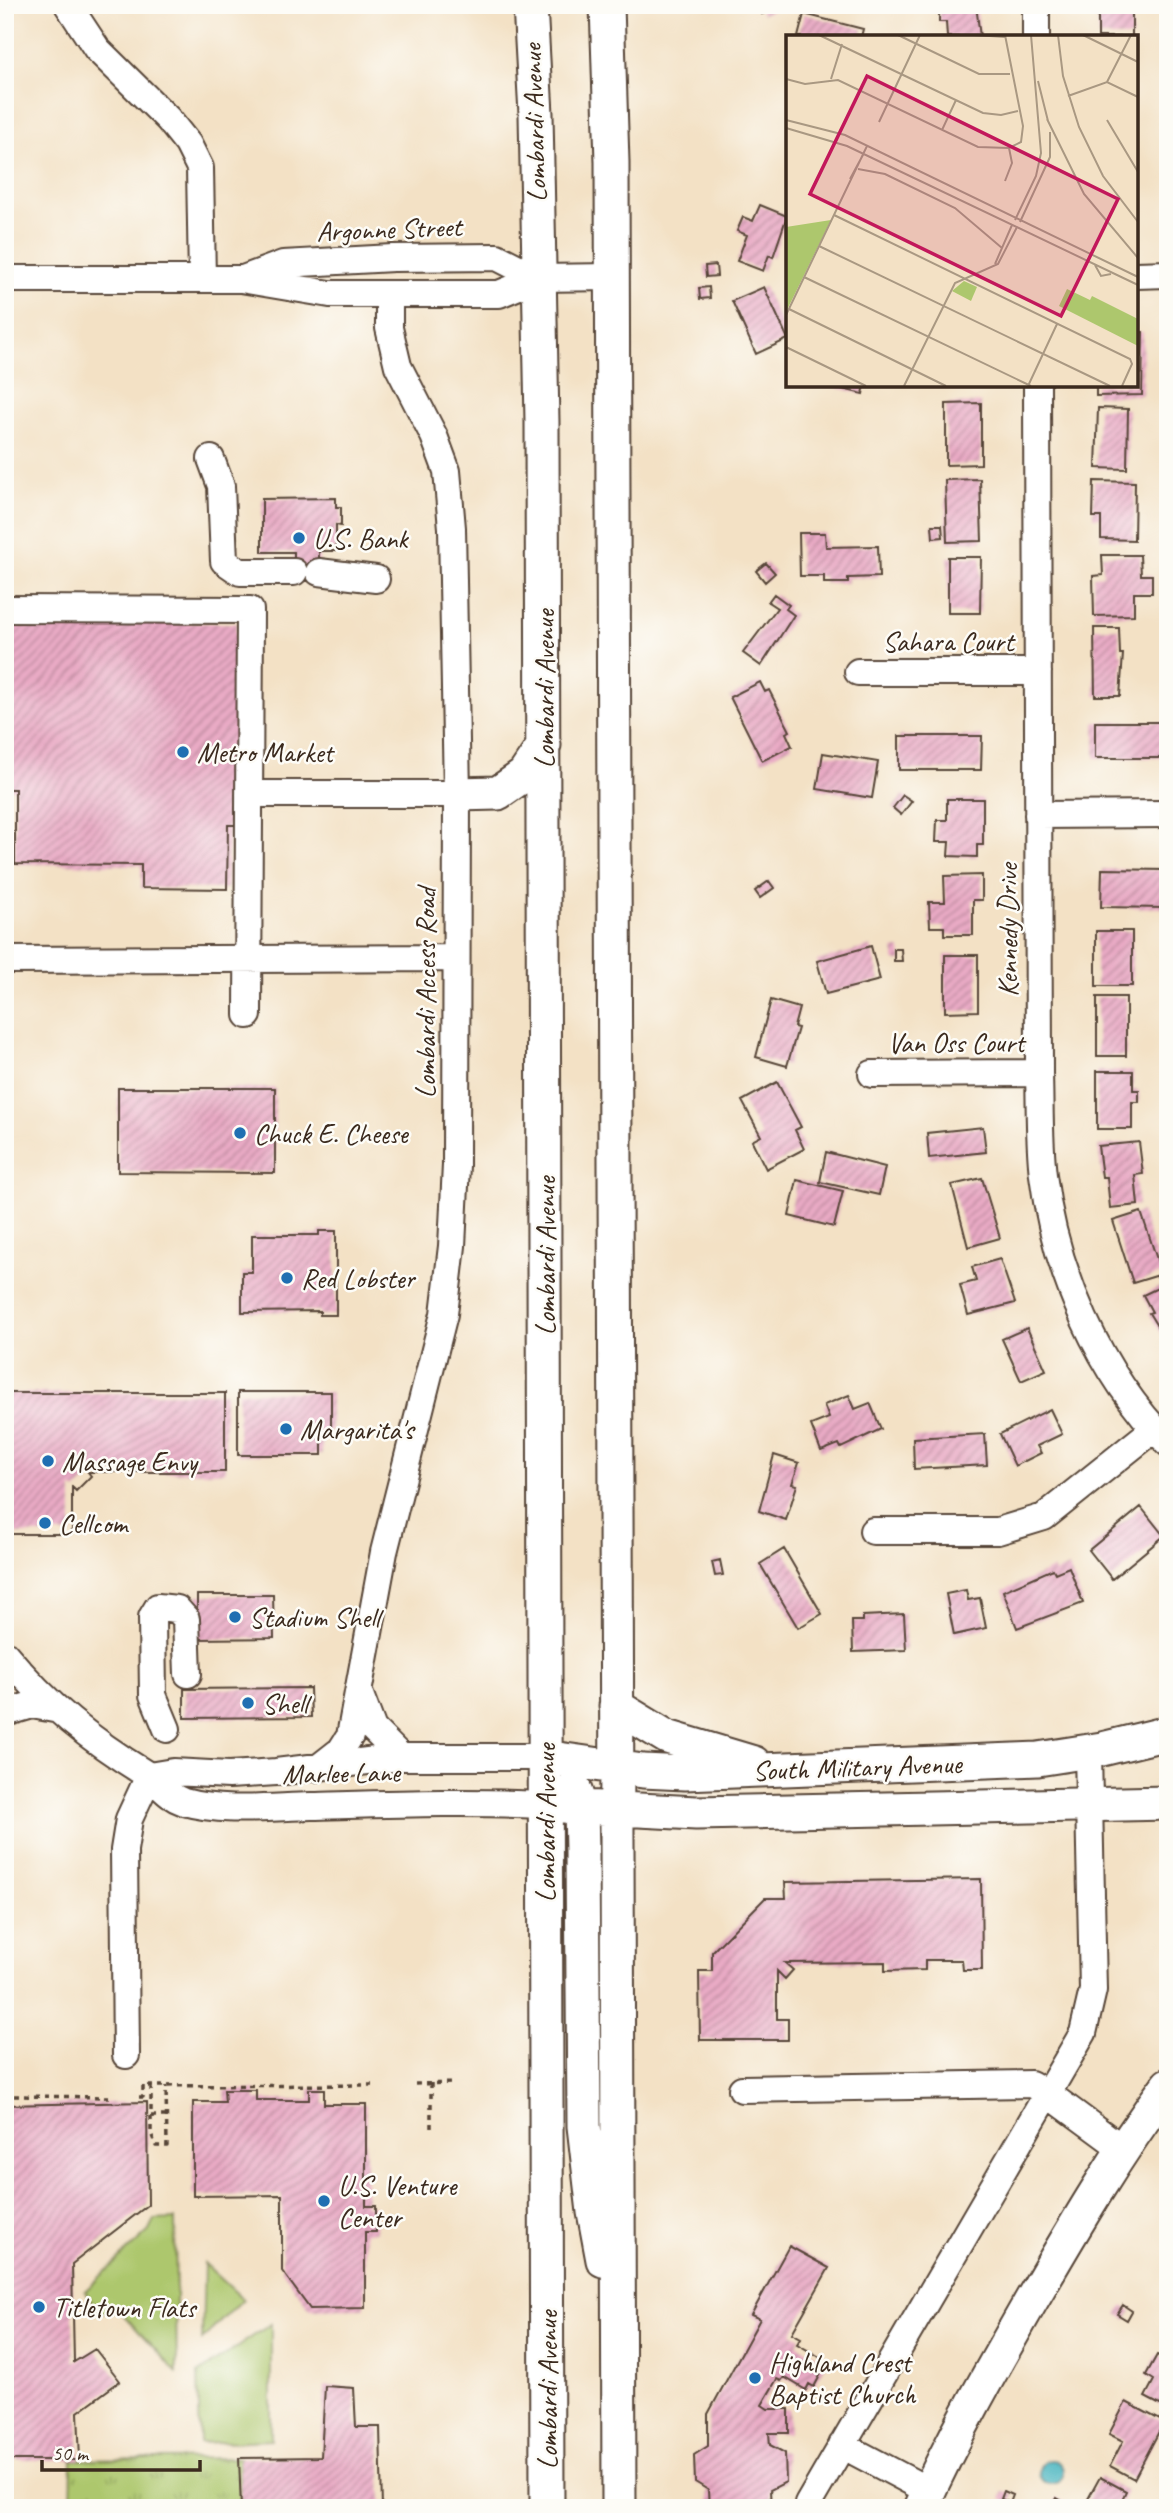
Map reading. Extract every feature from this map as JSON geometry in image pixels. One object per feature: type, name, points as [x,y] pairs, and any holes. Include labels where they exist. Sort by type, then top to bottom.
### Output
[{"type":"main road","name":"Lombardi Avenue","points":[[530,5],[536,114],[542,422],[547,2508]]},
{"type":"main road","points":[[607,5],[612,112],[619,2508]]},
{"type":"main road","points":[[457,794],[498,793],[524,775],[544,745]]},
{"type":"main road","points":[[498,793],[520,812],[544,841]]},
{"type":"main road","points":[[617,1706],[667,1737],[769,1769]]},
{"type":"main road","name":"South Military Avenue","points":[[544,1757],[616,1768],[685,1773],[986,1763],[1088,1752],[1168,1733]]},
{"type":"main road","points":[[544,1757],[567,1777],[581,1808],[585,2140],[600,2246],[619,2309]]},
{"type":"main road","name":"South Military Avenue","points":[[544,1805],[696,1814],[1168,1803]]},
{"type":"main road","points":[[925,2499],[989,2374],[1065,2241],[1123,2149],[1168,2085]]},
{"type":"street","points":[[68,5],[97,49],[168,119],[200,168],[202,279]]},
{"type":"street","points":[[1036,5],[1036,35]]},
{"type":"street","name":"Argonne Street","points":[[241,279],[283,264],[484,257],[497,257],[538,278]]},
{"type":"street","points":[[1138,275],[1168,274]]},
{"type":"street","name":"Argonne Street","points":[[5,279],[241,279],[330,294],[499,294],[538,278],[612,277]]},
{"type":"street","name":"Lombardi Access Road","points":[[318,1768],[337,1754],[347,1742],[360,1695],[376,1586],[428,1383],[449,1282],[456,1175],[457,794],[452,528],[447,471],[434,436],[398,366],[389,328],[388,294]]},
{"type":"street","name":"Kennedy Drive","points":[[1037,387],[1039,1073],[1043,1174],[1052,1225],[1069,1282],[1093,1338],[1124,1390],[1161,1436]]},
{"type":"street","points":[[211,459],[221,486],[224,561],[240,572],[307,572],[376,579]]},
{"type":"street","points":[[5,609],[250,610],[248,1015]]},
{"type":"street","name":"Sahara Court","points":[[858,672],[1038,672]]},
{"type":"street","points":[[249,794],[457,794]]},
{"type":"street","points":[[1038,815],[1168,814]]},
{"type":"street","points":[[5,960],[456,958]]},
{"type":"street","name":"Van Oss Court","points":[[872,1074],[1039,1073]]},
{"type":"street","points":[[873,1531],[998,1531],[1044,1517],[1161,1436]]},
{"type":"street","points":[[167,1729],[153,1695],[152,1617],[158,1607],[177,1609],[186,1619],[188,1674]]},
{"type":"street","name":"Marlee Lane","points":[[5,1654],[54,1709],[95,1743],[149,1776],[173,1798],[213,1806],[467,1803],[544,1805]]},
{"type":"street","name":"Lombardi Access Road","points":[[360,1695],[373,1729],[401,1757]]},
{"type":"street","points":[[5,1713],[32,1705],[54,1709]]},
{"type":"street","points":[[808,2504],[1083,2033],[1093,1990],[1088,1752]]},
{"type":"street","name":"Marlee Lane","points":[[149,1776],[173,1772],[237,1775],[401,1757],[544,1757]]},
{"type":"street","points":[[126,2055],[124,1850],[129,1819],[149,1776]]},
{"type":"street","points":[[742,2090],[1031,2084],[1048,2093],[1123,2149]]},
{"type":"street","points":[[842,2445],[925,2499]]},
{"type":"path","points":[[431,2083],[431,2129]]},
{"type":"path","points":[[415,2084],[455,2083]]},
{"type":"path","points":[[139,2097],[143,2097],[142,2086],[378,2085]]},
{"type":"path","points":[[151,2086],[151,2133],[156,2146],[167,2146],[166,2086]]},
{"type":"path","points":[[14,2096],[111,2097]]},
{"type":"path","points":[[151,2116],[166,2116]]},
{"type":"green space","points":[[175,2219],[177,2373],[119,2310],[99,2312],[85,2291],[149,2231],[154,2220]]},
{"type":"green space","points":[[204,2263],[243,2299],[202,2340]]},
{"type":"green space","points":[[271,2324],[271,2440],[200,2443],[198,2374]]},
{"type":"green space","points":[[239,2458],[241,2508],[71,2508],[72,2460]]},
{"type":"water","points":[[1051,2460],[1059,2464],[1063,2472],[1059,2480],[1051,2484],[1043,2480],[1039,2472],[1043,2464]]},
{"type":"building","points":[[759,5],[785,5],[785,6],[762,14]]},
{"type":"building","points":[[939,5],[976,5],[980,35],[947,35],[946,22],[939,22]]},
{"type":"building","points":[[1098,5],[1132,5],[1132,35],[1098,35]]},
{"type":"building","points":[[804,14],[863,29],[862,35],[799,35]]},
{"type":"building","points":[[760,205],[786,216],[773,257],[769,255],[763,271],[737,261],[747,235],[737,231],[743,217],[753,221]]},
{"type":"building","points":[[716,265],[717,276],[706,277],[705,266]]},
{"type":"building","points":[[709,287],[710,298],[700,299],[699,288]]},
{"type":"building","points":[[764,287],[786,340],[756,354],[732,301]]},
{"type":"building","points":[[1138,332],[1143,332],[1142,395],[1096,396],[1096,387],[1138,387]]},
{"type":"building","points":[[834,387],[865,387],[863,394]]},
{"type":"building","points":[[981,403],[981,464],[946,465],[946,404]]},
{"type":"building","points":[[1098,408],[1128,409],[1127,469],[1096,468]]},
{"type":"building","points":[[980,479],[982,541],[947,542],[945,480]]},
{"type":"building","points":[[1094,481],[1135,482],[1134,540],[1101,539],[1101,517],[1093,517]]},
{"type":"building","name":"U.S. Bank","points":[[336,498],[336,507],[341,507],[341,526],[336,525],[336,551],[319,551],[319,581],[294,581],[294,552],[262,552],[262,499]]},
{"type":"building","points":[[932,525],[942,525],[943,537],[933,538]]},
{"type":"building","points":[[799,533],[825,533],[826,547],[878,546],[879,577],[848,578],[848,583],[824,583],[824,576],[800,576]]},
{"type":"building","points":[[1102,555],[1140,555],[1141,575],[1152,575],[1152,593],[1134,593],[1134,615],[1094,616],[1093,576],[1103,575]]},
{"type":"building","points":[[948,557],[981,557],[980,613],[948,613]]},
{"type":"building","points":[[766,563],[775,573],[765,582],[756,571]]},
{"type":"building","points":[[774,594],[789,605],[786,609],[794,615],[761,666],[743,653],[777,608],[768,602]]},
{"type":"building","points":[[5,622],[236,623],[237,825],[228,825],[227,889],[141,888],[141,865],[15,864],[15,789],[5,789]]},
{"type":"building","points":[[1094,628],[1119,628],[1120,654],[1123,654],[1120,696],[1095,696]]},
{"type":"building","points":[[760,682],[765,692],[769,690],[790,731],[786,733],[792,746],[762,761],[730,697]]},
{"type":"building","points":[[1095,722],[1168,722],[1168,758],[1095,758]]},
{"type":"building","points":[[899,736],[982,736],[981,770],[899,770]]},
{"type":"building","points":[[823,753],[878,762],[872,798],[817,789]]},
{"type":"building","points":[[903,795],[912,801],[901,815],[893,808]]},
{"type":"building","points":[[947,799],[983,799],[983,845],[977,845],[977,857],[948,856],[949,842],[936,842],[937,820],[947,820]]},
{"type":"building","points":[[1102,869],[1166,870],[1166,908],[1101,907]]},
{"type":"building","points":[[982,875],[982,900],[973,900],[973,935],[944,935],[944,927],[930,927],[929,902],[945,902],[944,876]]},
{"type":"building","points":[[769,881],[774,888],[760,898],[755,891]]},
{"type":"building","points":[[1096,931],[1132,931],[1132,986],[1096,986]]},
{"type":"building","points":[[871,946],[880,980],[826,994],[817,961]]},
{"type":"building","points":[[894,949],[901,949],[902,961],[894,961]]},
{"type":"building","points":[[945,955],[978,955],[978,1011],[945,1012]]},
{"type":"building","points":[[1097,997],[1126,997],[1126,1056],[1097,1056]]},
{"type":"building","points":[[771,1000],[799,1008],[794,1027],[798,1028],[787,1066],[756,1057]]},
{"type":"building","points":[[1097,1071],[1133,1071],[1133,1090],[1139,1090],[1139,1102],[1132,1102],[1132,1129],[1097,1129]]},
{"type":"building","points":[[777,1082],[801,1127],[795,1130],[804,1149],[766,1169],[752,1141],[761,1136],[742,1101]]},
{"type":"building","points":[[118,1088],[275,1088],[275,1173],[118,1172]]},
{"type":"building","points":[[983,1127],[986,1152],[929,1158],[927,1133]]},
{"type":"building","points":[[1139,1142],[1143,1174],[1135,1175],[1138,1205],[1110,1208],[1107,1177],[1102,1177],[1098,1146]]},
{"type":"building","points":[[826,1152],[885,1167],[879,1195],[820,1182]]},
{"type":"building","points":[[982,1178],[1000,1238],[968,1247],[952,1185]]},
{"type":"building","points":[[797,1180],[843,1191],[834,1227],[789,1216]]},
{"type":"building","points":[[1141,1212],[1162,1274],[1133,1283],[1113,1221]]},
{"type":"building","points":[[319,1231],[336,1231],[336,1315],[320,1315],[320,1311],[242,1312],[242,1272],[252,1272],[252,1235],[319,1235]]},
{"type":"building","points":[[1000,1259],[1015,1303],[968,1315],[960,1285],[976,1281],[972,1267]]},
{"type":"building","points":[[1168,1283],[1168,1344],[1149,1313],[1152,1312],[1143,1295]]},
{"type":"building","points":[[1027,1328],[1046,1370],[1021,1381],[1002,1339]]},
{"type":"building","points":[[238,1392],[331,1392],[331,1431],[322,1431],[322,1455],[238,1455]]},
{"type":"building","points":[[5,1393],[225,1393],[225,1472],[88,1472],[91,1476],[76,1491],[72,1487],[72,1534],[5,1534]]},
{"type":"building","points":[[849,1395],[855,1409],[870,1403],[881,1429],[841,1448],[839,1444],[821,1451],[811,1425],[829,1418],[824,1405]]},
{"type":"building","points":[[1050,1409],[1062,1434],[1037,1446],[1041,1453],[1015,1466],[1000,1434]]},
{"type":"building","points":[[985,1434],[987,1465],[914,1469],[913,1438]]},
{"type":"building","points":[[774,1455],[799,1463],[792,1484],[797,1485],[786,1520],[759,1511]]},
{"type":"building","points":[[1141,1507],[1164,1536],[1112,1579],[1089,1550]]},
{"type":"building","points":[[784,1549],[822,1614],[798,1628],[760,1564]]},
{"type":"building","points":[[720,1560],[723,1575],[715,1576],[712,1562]]},
{"type":"building","points":[[1069,1567],[1083,1603],[1017,1628],[1003,1591],[1053,1569],[1055,1573]]},
{"type":"building","points":[[966,1590],[968,1600],[980,1598],[986,1628],[954,1635],[946,1594]]},
{"type":"building","name":"Stadium Shell","points":[[197,1595],[273,1595],[274,1638],[197,1639]]},
{"type":"building","points":[[904,1614],[906,1650],[853,1652],[852,1621],[863,1621],[863,1616]]},
{"type":"building","name":"Shell","points":[[310,1688],[311,1717],[184,1718],[184,1689]]},
{"type":"building","points":[[981,1879],[982,1970],[963,1970],[962,1960],[925,1960],[925,1970],[885,1971],[885,1962],[785,1963],[793,1970],[785,1979],[777,1971],[777,2019],[788,2019],[788,2040],[700,2040],[699,1971],[712,1971],[712,1952],[765,1898],[786,1898],[785,1882]]},
{"type":"building","name":"U.S. Venture Center","points":[[309,2089],[324,2089],[324,2104],[366,2104],[366,2206],[376,2206],[376,2232],[365,2232],[365,2308],[310,2309],[282,2271],[282,2195],[193,2196],[193,2102],[225,2102],[224,2090],[256,2090],[256,2100],[309,2100]]},
{"type":"building","name":"Titletown Flats","points":[[147,2102],[148,2205],[72,2264],[74,2362],[95,2349],[120,2381],[78,2412],[80,2460],[5,2460],[5,2105]]},
{"type":"building","name":"Highland Crest Baptist Church","points":[[789,2246],[829,2268],[792,2333],[801,2338],[797,2344],[823,2359],[821,2363],[825,2366],[814,2387],[809,2384],[806,2390],[784,2377],[781,2381],[777,2379],[762,2405],[768,2409],[789,2409],[789,2433],[769,2433],[770,2445],[785,2453],[786,2482],[770,2490],[771,2508],[709,2508],[708,2490],[695,2482],[694,2455],[708,2446],[708,2414],[760,2319],[751,2315]]},
{"type":"building","points":[[1123,2305],[1132,2311],[1127,2320],[1117,2314]]},
{"type":"building","points":[[1157,2355],[1166,2359],[1168,2356],[1168,2409],[1145,2397],[1154,2380],[1146,2375]]},
{"type":"building","points":[[325,2386],[354,2388],[356,2427],[380,2427],[382,2508],[241,2508],[239,2458],[321,2457]]},
{"type":"building","points":[[1126,2402],[1164,2422],[1134,2479],[1110,2466],[1123,2441],[1109,2434]]},
{"type":"building","points":[[1100,2477],[1126,2491],[1118,2508],[1083,2508]]},
{"type":"building","points":[[1004,2491],[1013,2495],[1010,2503],[1001,2499]]},
{"type":"building","points":[[1057,2498],[1075,2508],[1052,2508]]},
{"type":"place","name":"U.S. Bank","points":[[299,538]]},
{"type":"place","name":"Metro Market","points":[[183,752]]},
{"type":"place","name":"Chuck E. Cheese","points":[[240,1133]]},
{"type":"place","name":"Red Lobster","points":[[287,1278]]},
{"type":"place","name":"Margarita's","points":[[286,1429]]},
{"type":"place","name":"Massage Envy","points":[[48,1461]]},
{"type":"place","name":"Cellcom","points":[[45,1523]]},
{"type":"place","name":"Stadium Shell","points":[[235,1617]]},
{"type":"place","name":"Shell","points":[[248,1703]]},
{"type":"place","name":"U.S. Venture Center","points":[[324,2201]]},
{"type":"place","name":"Titletown Flats","points":[[39,2307]]},
{"type":"place","name":"Highland Crest Baptist Church","points":[[755,2378]]}]
